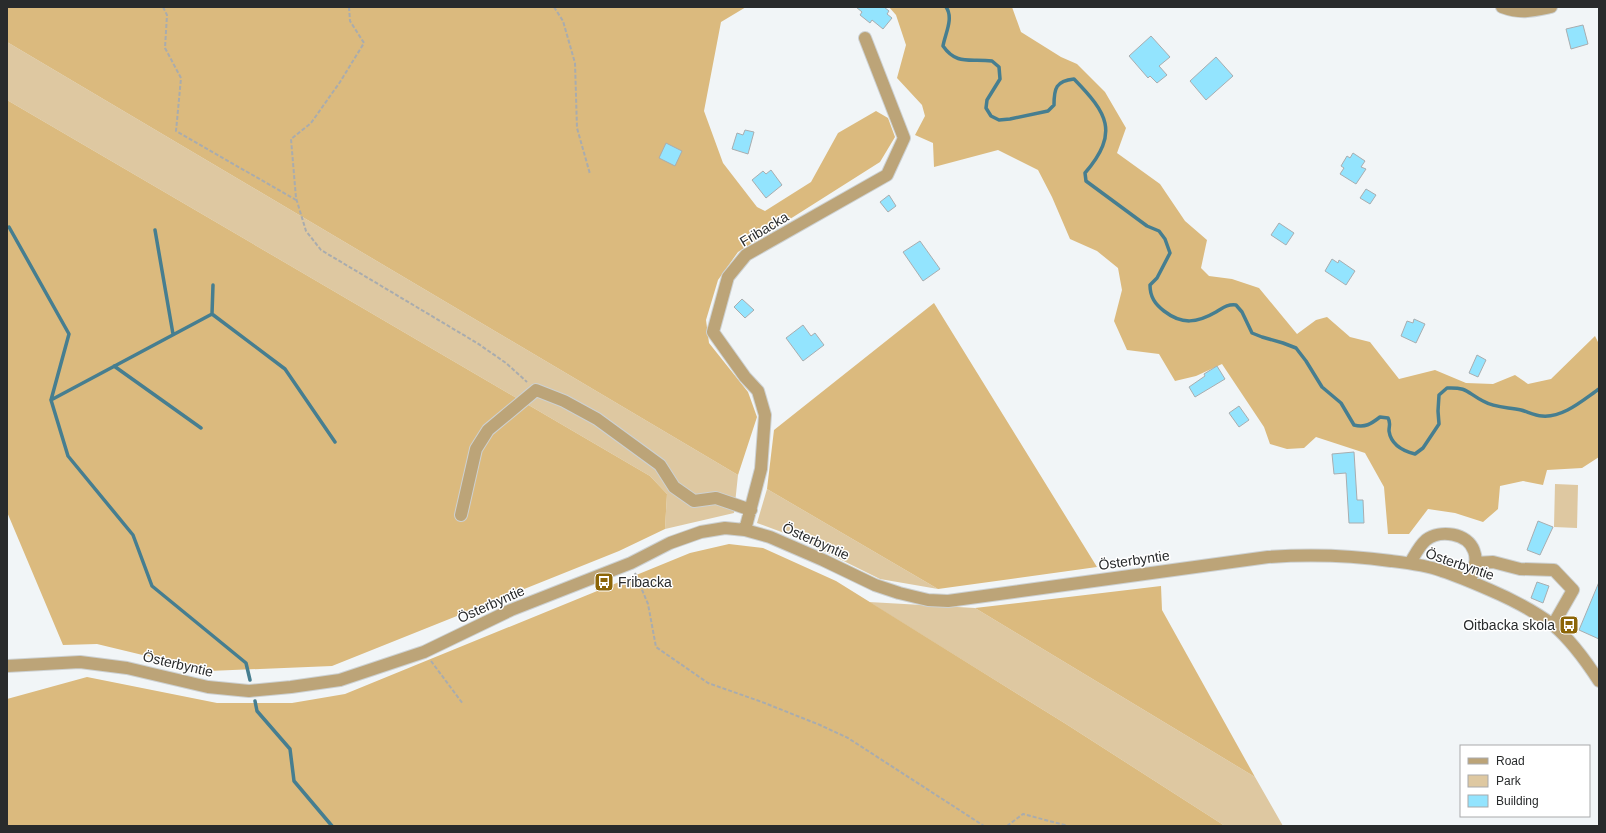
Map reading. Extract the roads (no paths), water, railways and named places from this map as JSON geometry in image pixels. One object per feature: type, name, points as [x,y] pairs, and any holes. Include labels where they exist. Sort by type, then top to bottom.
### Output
[{"type":"street","points":[[1502,7],[1514,12],[1527,12],[1551,7]]},
{"type":"street","name":"Fribacka","points":[[745,530],[761,468],[765,415],[758,391],[745,377],[713,332],[728,277],[746,255],[887,175],[904,138],[865,38]]},
{"type":"street","points":[[461,515],[476,449],[488,430],[536,390],[564,401],[597,420],[660,465],[674,487],[694,501],[716,498],[751,510]]},
{"type":"street","name":"Österbyntie","points":[[7,666],[80,662],[127,668],[208,687],[250,691],[340,680],[424,652],[511,610],[631,563],[670,543],[701,532],[725,528],[745,530],[770,537],[875,585],[928,600],[948,601],[1268,557],[1314,554],[1362,556],[1410,563],[1441,570],[1507,597],[1553,625],[1584,658],[1599,681]]},
{"type":"street","points":[[1410,563],[1427,540],[1435,535],[1448,533],[1467,542],[1474,551],[1475,563],[1470,581]]},
{"type":"street","points":[[1475,563],[1493,562],[1520,569],[1554,570],[1573,590],[1553,625]]},
{"type":"waterway","points":[[946,7],[949,21],[943,46],[948,52],[959,59],[992,61],[999,67],[1000,79],[987,100],[986,108],[991,116],[999,120],[1048,111],[1054,105],[1057,86],[1063,82],[1074,79],[1095,102],[1105,123],[1106,134],[1103,146],[1096,159],[1085,173],[1086,181],[1147,226],[1159,231],[1165,239],[1170,253],[1157,278],[1150,285],[1152,297],[1158,306],[1177,319],[1190,321],[1209,316],[1228,306],[1236,305],[1242,312],[1252,333],[1296,348],[1322,387],[1341,403],[1354,425],[1365,426],[1380,417],[1388,418],[1390,423],[1389,431],[1392,440],[1398,447],[1415,454],[1423,448],[1439,424],[1439,395],[1447,388],[1459,388],[1467,391],[1492,405],[1521,410],[1534,415],[1542,416],[1550,416],[1565,411],[1599,389]]},
{"type":"waterway","points":[[9,227],[69,334],[51,400],[68,456],[133,535],[152,586],[246,663],[250,680]]},
{"type":"waterway","points":[[155,230],[173,334]]},
{"type":"waterway","points":[[212,314],[213,285]]},
{"type":"waterway","points":[[51,400],[212,314],[285,369],[335,442]]},
{"type":"waterway","points":[[114,366],[201,428]]},
{"type":"waterway","points":[[255,701],[257,711],[290,749],[294,781],[332,826]]},
{"type":"place","name":"Fribacka","points":[[604,582]]},
{"type":"place","name":"Oitbacka skola","points":[[1569,625]]}]
